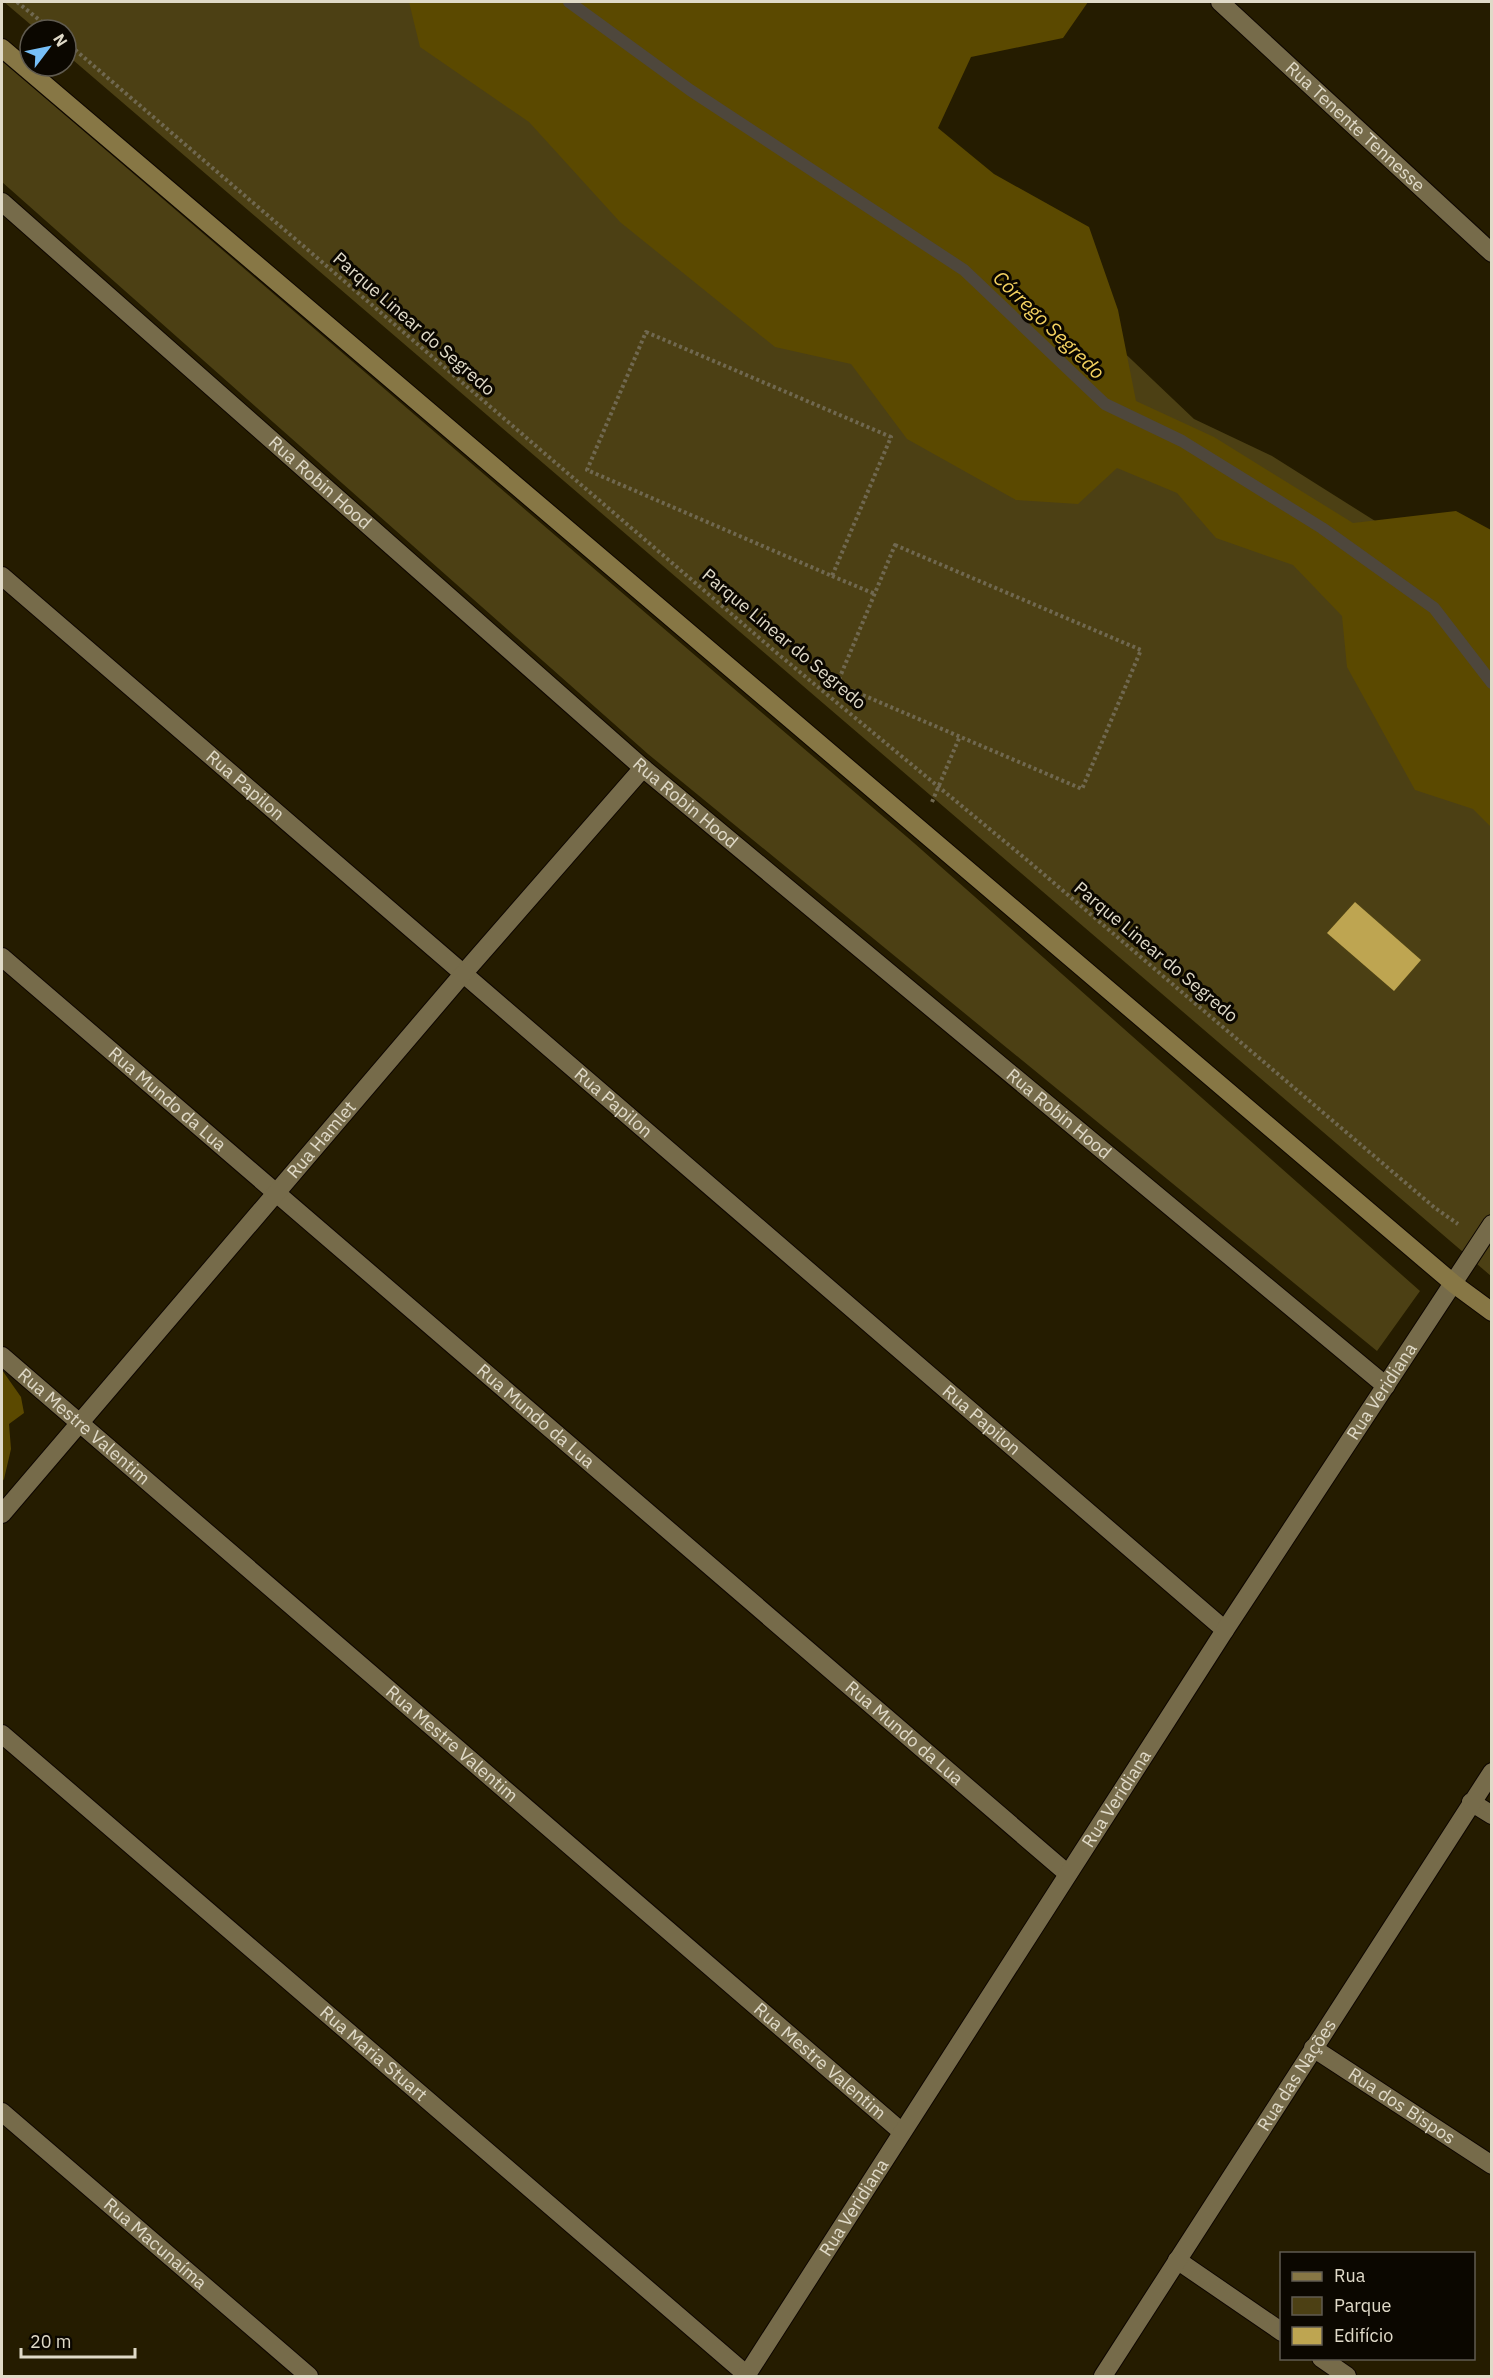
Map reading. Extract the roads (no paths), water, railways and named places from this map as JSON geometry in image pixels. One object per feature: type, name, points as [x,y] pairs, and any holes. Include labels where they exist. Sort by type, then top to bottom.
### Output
[{"type":"main road","points":[[2,48],[921,832],[1454,1284],[1491,1312]]},
{"type":"street","name":"Rua Tenente Tennesse","points":[[1220,2],[1491,253]]},
{"type":"street","name":"Rua Robin Hood","points":[[2,202],[643,768],[1386,1386]]},
{"type":"street","name":"Rua Papilon","points":[[2,576],[1225,1630]]},
{"type":"street","name":"Rua Hamlet","points":[[2,1514],[463,974],[643,768]]},
{"type":"street","name":"Rua Mundo da Lua","points":[[2,957],[1068,1874]]},
{"type":"street","name":"Rua Veridiana","points":[[746,2376],[1225,1630],[1454,1284],[1491,1224]]},
{"type":"street","name":"Rua Mestre Valentim","points":[[2,1356],[902,2132]]},
{"type":"street","name":"Rua Maria Stuart","points":[[2,1734],[746,2376]]},
{"type":"street","name":"Rua das Nações","points":[[1102,2376],[1491,1772]]},
{"type":"street","points":[[1471,1802],[1491,1815]]},
{"type":"street","name":"Rua dos Bispos","points":[[1313,2048],[1491,2165]]},
{"type":"street","name":"Rua Macunaíma","points":[[2,2112],[309,2376]]},
{"type":"street","points":[[1177,2260],[1280,2331]]},
{"type":"street","points":[[1324,2360],[1347,2376]]},
{"type":"waterway","name":"Córrego Segredo","points":[[569,2],[690,90],[964,270],[1105,404],[1182,441],[1322,528],[1434,608],[1492,683]]}]
